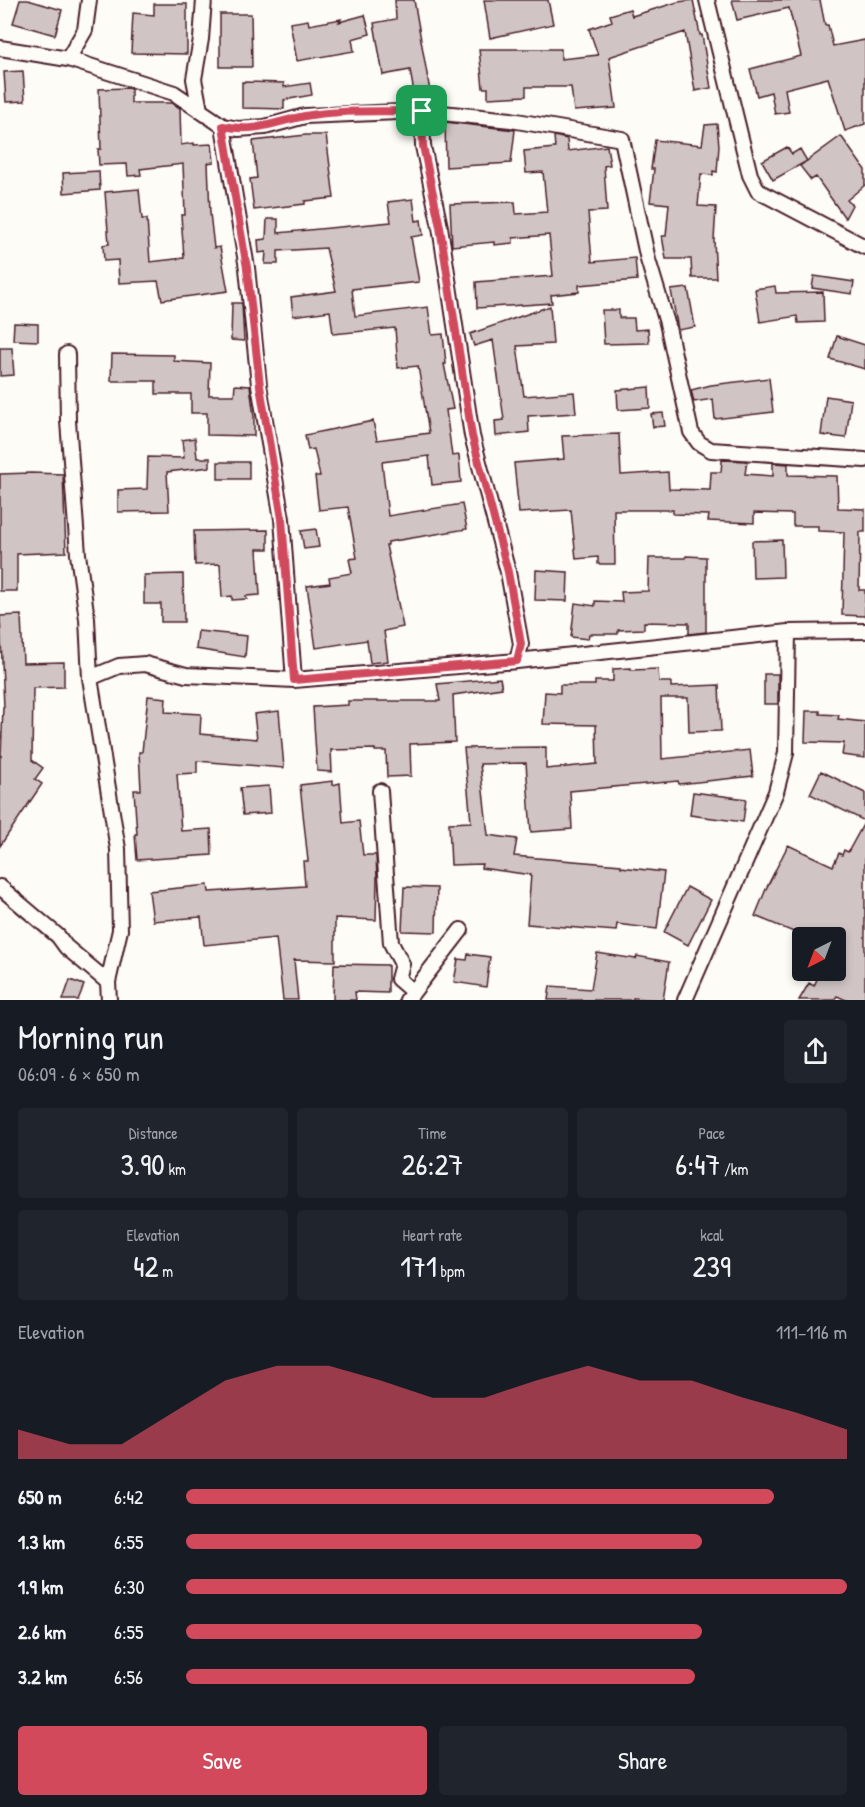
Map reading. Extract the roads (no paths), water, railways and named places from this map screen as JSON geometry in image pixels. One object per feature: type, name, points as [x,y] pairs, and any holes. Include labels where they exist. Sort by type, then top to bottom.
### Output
[{"type":"street","points":[[68,59],[85,30],[89,0]]},
{"type":"street","points":[[200,110],[194,79],[201,39],[204,0]]},
{"type":"street","points":[[706,0],[750,175],[758,191],[865,247]]},
{"type":"street","points":[[0,48],[68,59],[174,93],[223,126],[238,129],[265,127],[305,116],[422,111],[512,120],[622,139],[648,260],[667,323],[691,432],[699,443],[711,450],[865,460]]},
{"type":"street","points":[[422,111],[423,146],[440,227],[472,436],[508,572],[521,644],[517,661]]},
{"type":"street","points":[[223,126],[247,268],[260,386],[282,519],[294,680]]},
{"type":"street","points":[[66,354],[76,531],[87,619],[90,678],[118,849],[120,930],[108,982],[109,1000]]},
{"type":"street","points":[[90,678],[119,666],[145,664],[160,666],[186,675],[294,680],[517,661],[788,633],[865,631]]},
{"type":"street","points":[[685,1000],[776,792],[783,771],[786,753],[788,633]]},
{"type":"street","points":[[380,791],[391,943],[402,964],[398,979],[410,996],[461,930]]},
{"type":"street","points":[[0,887],[108,982]]}]
